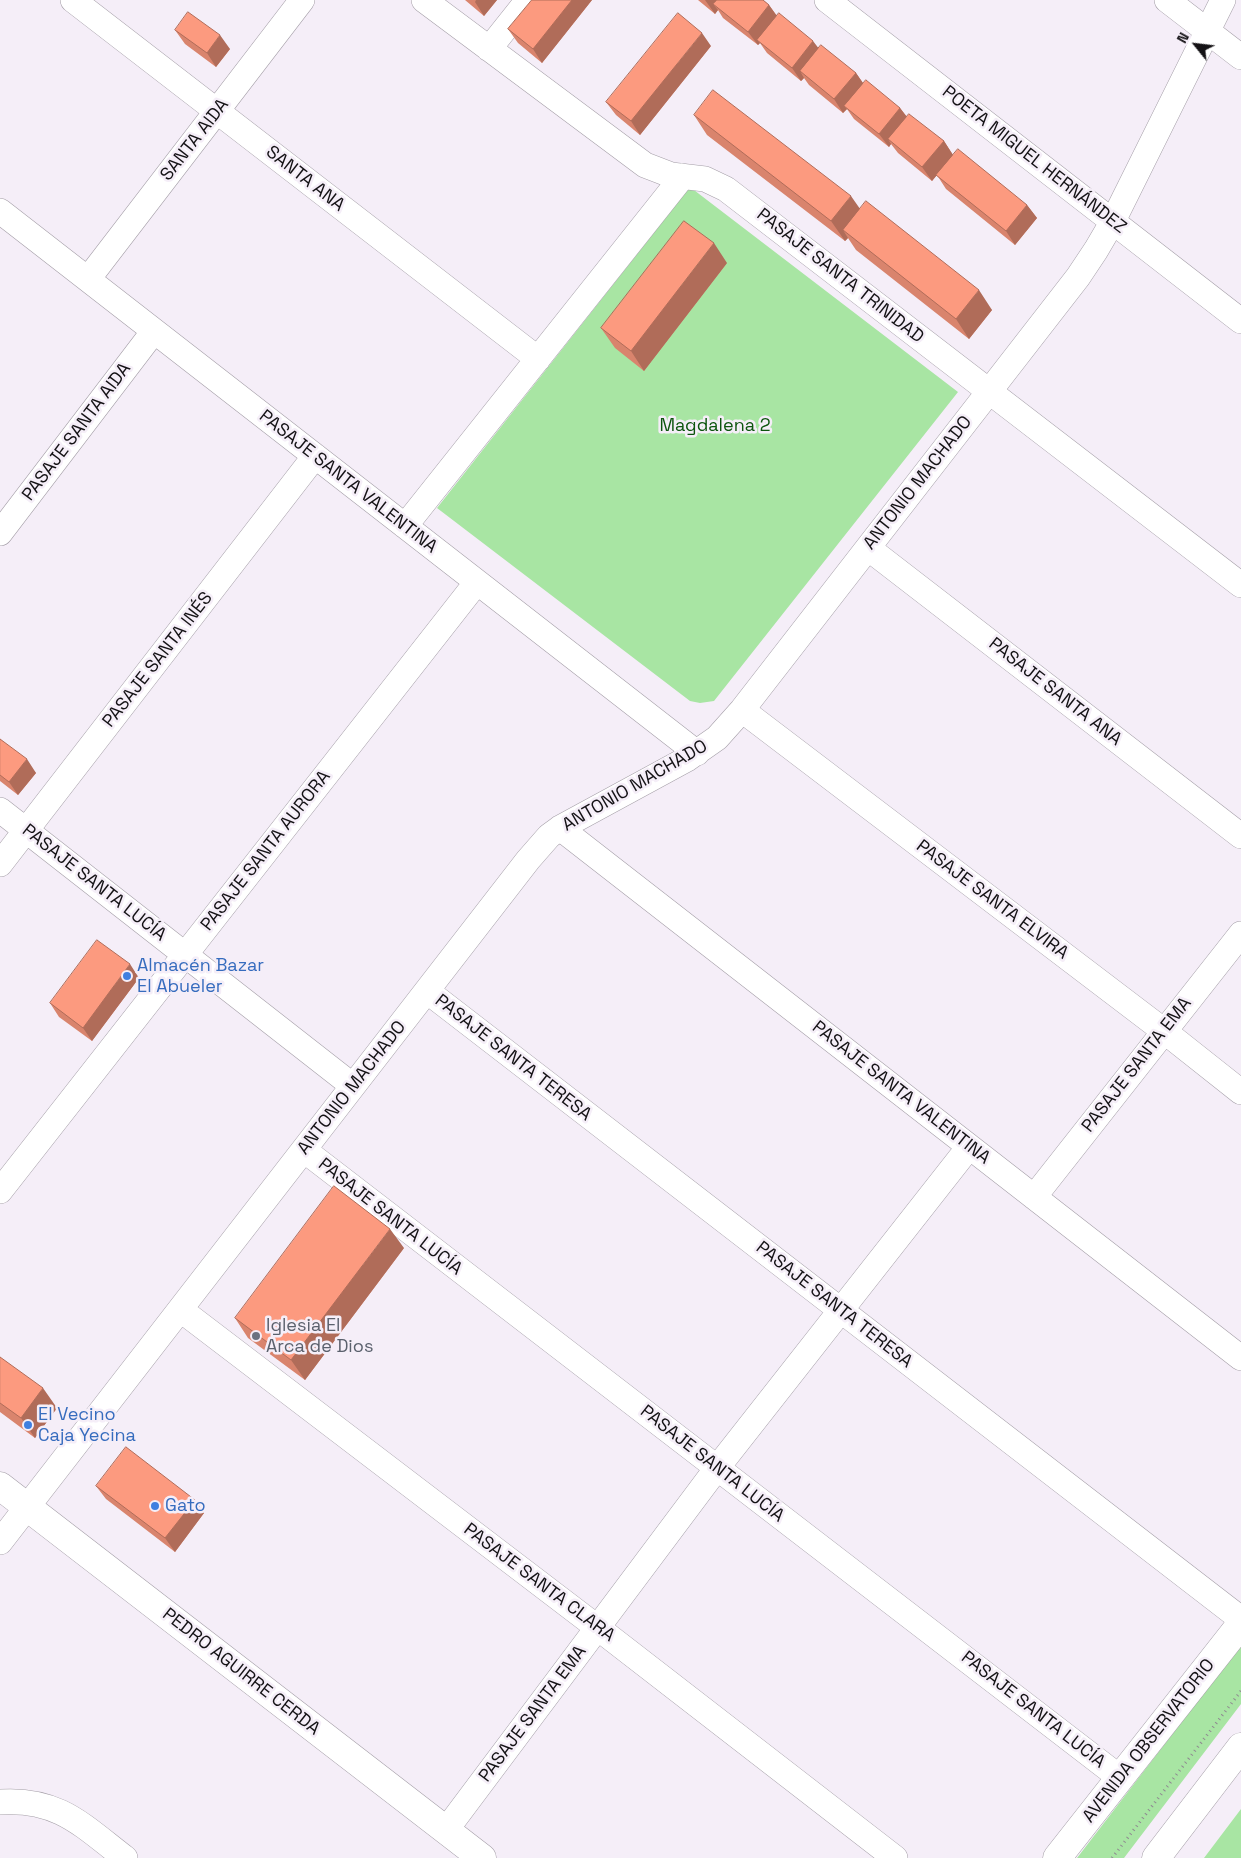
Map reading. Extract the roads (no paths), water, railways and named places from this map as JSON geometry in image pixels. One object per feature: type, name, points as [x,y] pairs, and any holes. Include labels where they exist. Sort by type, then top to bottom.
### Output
[{"type":"street","name":"SANTA ANA","points":[[73,0],[538,358]]},
{"type":"street","name":"SANTA AIDA","points":[[88,279],[302,0]]},
{"type":"street","name":"PASAJE SANTA TRINIDAD","points":[[424,0],[632,157],[659,172],[706,178],[726,188],[1241,585]]},
{"type":"street","points":[[489,49],[528,0]]},
{"type":"street","name":"POETA MIGUEL HERNÁNDEZ","points":[[827,0],[1241,321]]},
{"type":"street","points":[[1168,0],[1241,57]]},
{"type":"street","name":"ANTONIO MACHADO","points":[[0,1542],[528,860],[549,836],[560,828],[697,753],[717,738],[742,710],[1078,276],[1096,250],[1113,221],[1223,0]]},
{"type":"street","points":[[404,526],[683,176]]},
{"type":"street","name":"PASAJE SANTA VALENTINA","points":[[0,211],[697,753]]},
{"type":"street","name":"PASAJE SANTA AIDA","points":[[0,534],[154,331]]},
{"type":"street","name":"PASAJE SANTA INÉS","points":[[0,864],[315,456]]},
{"type":"street","name":"PASAJE SANTA ANA","points":[[868,548],[1241,836]]},
{"type":"street","name":"PASAJE SANTA AURORA","points":[[0,1191],[477,582]]},
{"type":"street","name":"PASAJE SANTA ELVIRA","points":[[742,710],[1164,1031],[1241,1092]]},
{"type":"street","name":"PASAJE SANTA LUCÍA","points":[[0,810],[353,1086]]},
{"type":"street","name":"PASAJE SANTA VALENTINA","points":[[560,828],[1241,1358]]},
{"type":"street","name":"PASAJE SANTA EMA","points":[[1034,1197],[1241,934]]},
{"type":"street","name":"PASAJE SANTA TERESA","points":[[427,991],[1241,1619]]},
{"type":"street","name":"PASAJE SANTA EMA","points":[[446,1830],[718,1468],[970,1147]]},
{"type":"street","name":"PASAJE SANTA LUCÍA","points":[[304,1150],[1119,1777]]},
{"type":"street","name":"PASAJE SANTA CLARA","points":[[180,1310],[598,1628],[895,1858]]},
{"type":"street","name":"PEDRO AGUIRRE CERDA","points":[[0,1486],[482,1858]]},
{"type":"street","name":"AVENIDA OBSERVATORIO","points":[[1057,1858],[1241,1624]]},
{"type":"street","points":[[1156,1858],[1241,1747]]},
{"type":"street","points":[[0,1802],[38,1803],[56,1809],[73,1818],[125,1858]]},
{"type":"place","name":"Almacén Bazar El Abueler","points":[[127,976]]},
{"type":"place","name":"Iglesia El Arca de Dios","points":[[256,1336]]},
{"type":"place","name":"El Vecino Caja Yecina","points":[[28,1425]]},
{"type":"place","name":"Gato","points":[[155,1506]]},
{"type":"park label","name":"Magdalena 2","points":[[715,426]]}]
